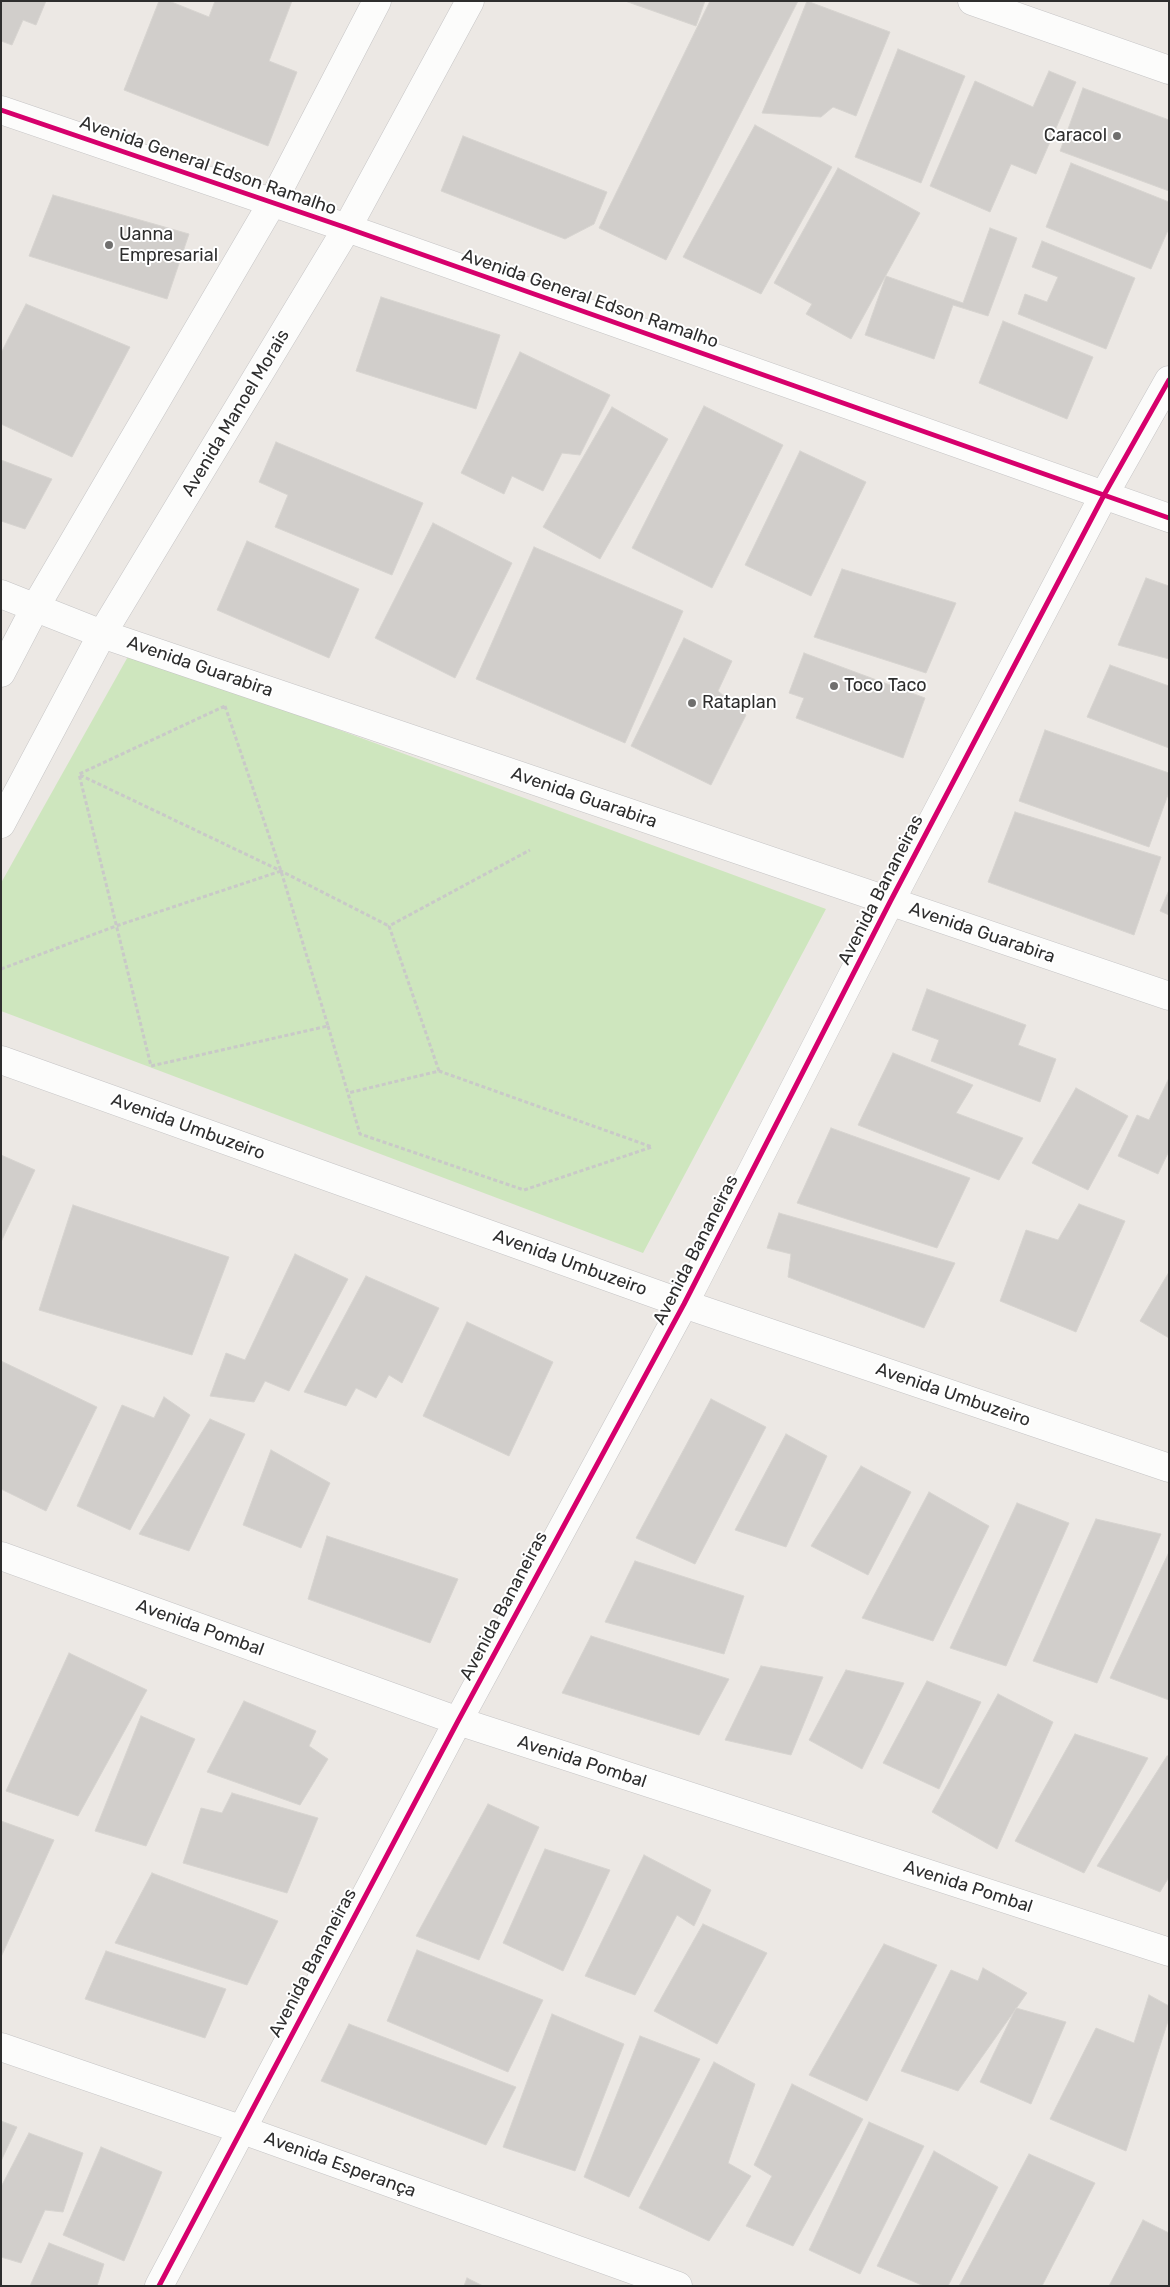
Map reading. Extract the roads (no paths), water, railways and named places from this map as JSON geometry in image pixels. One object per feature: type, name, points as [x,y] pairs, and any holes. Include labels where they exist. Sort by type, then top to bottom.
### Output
[{"type":"street","points":[[1,672],[36,606],[272,203],[377,1]]},
{"type":"street","name":"Avenida Manoel Morais","points":[[1,824],[102,634],[347,228],[470,1]]},
{"type":"street","points":[[972,1],[1169,70]]},
{"type":"street","name":"Avenida General Edson Ramalho","points":[[1,110],[347,228],[1169,518]]},
{"type":"street","name":"Avenida Bananeiras","points":[[159,2286],[240,2129],[458,1721],[684,1304],[890,902],[1104,496],[1169,380]]},
{"type":"street","name":"Avenida Guarabira","points":[[1,594],[36,606],[102,634],[1169,996]]},
{"type":"street","name":"Avenida Umbuzeiro","points":[[1,1060],[684,1304],[1169,1468]]},
{"type":"street","name":"Avenida Pombal","points":[[1,1556],[458,1721],[1169,1952]]},
{"type":"street","name":"Avenida Esperança","points":[[1,2047],[240,2129],[678,2286]]},
{"type":"place","name":"Caracol","points":[[1117,136]]},
{"type":"place","name":"Uanna Empresarial","points":[[109,245]]},
{"type":"place","name":"Toco Taco","points":[[834,686]]},
{"type":"place","name":"Rataplan","points":[[692,703]]}]
